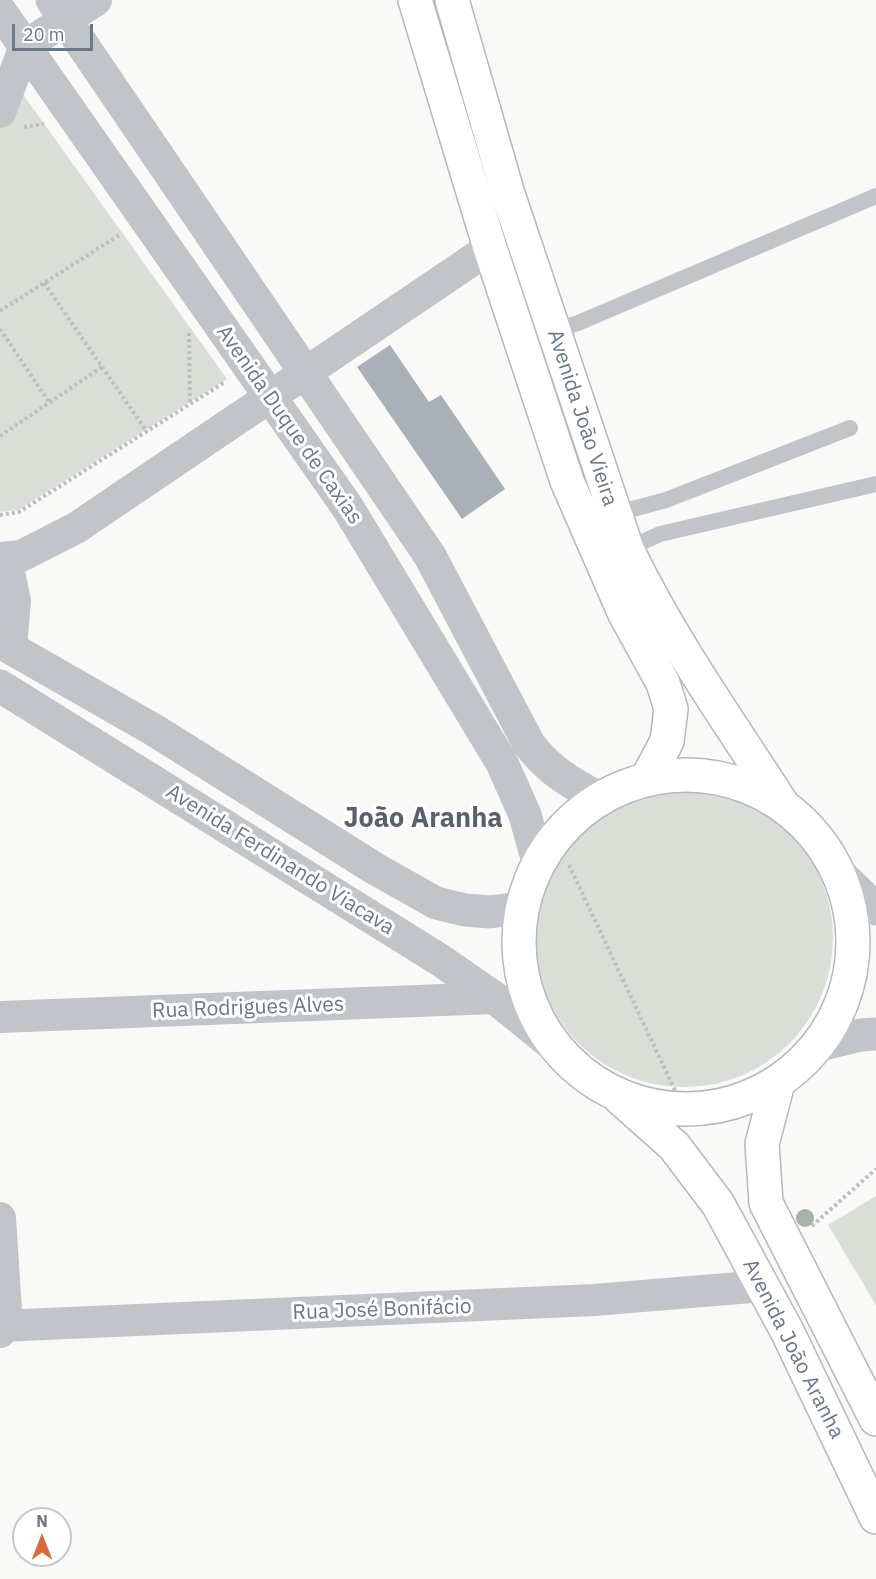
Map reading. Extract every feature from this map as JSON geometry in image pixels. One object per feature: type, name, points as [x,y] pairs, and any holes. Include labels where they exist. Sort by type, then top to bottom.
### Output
[{"type":"main road","name":"Avenida João Vieira","points":[[415,0],[490,248],[567,481],[624,612],[663,683],[671,709],[667,741],[647,779]]},
{"type":"main road","name":"Avenida João Vieira","points":[[452,0],[508,194],[627,549],[648,593],[677,643],[783,805]]},
{"type":"main road","points":[[694,775],[741,784],[783,805],[816,836],[840,874],[853,917],[854,963],[842,1006],[819,1045],[778,1083],[733,1103],[684,1110],[614,1094],[580,1073],[553,1045],[522,980],[521,908],[538,862],[564,826],[599,798],[647,779],[694,775]]},
{"type":"main road","name":"Avenida João Aranha","points":[[778,1083],[766,1123],[761,1162],[766,1203],[876,1419]]},
{"type":"main road","name":"Avenida João Aranha","points":[[614,1094],[674,1146],[704,1184],[764,1286],[876,1517]]},
{"type":"street","points":[[0,112],[25,46],[59,10],[96,0]]},
{"type":"street","name":"Avenida Duque de Caxias","points":[[59,10],[430,556],[529,744],[540,759],[561,777],[599,798]]},
{"type":"street","name":"Avenida Duque de Caxias","points":[[0,11],[354,517],[502,763],[525,815],[538,862]]},
{"type":"street","points":[[5,644],[15,601],[3,558],[21,556],[76,528],[490,248]]},
{"type":"street","name":"Avenida Ferdinando Viacava","points":[[5,644],[436,903],[465,910],[490,912],[521,908]]},
{"type":"street","name":"Avenida Ferdinando Viacava","points":[[0,686],[440,960],[495,998],[553,1045]]},
{"type":"street","points":[[840,874],[876,909]]},
{"type":"street","name":"Rua Rodrigues Alves","points":[[0,1017],[495,998]]},
{"type":"street","points":[[819,1045],[861,1035],[876,1034]]},
{"type":"street","points":[[0,1218],[2,1328]]},
{"type":"street","name":"Rua José Bonifácio","points":[[2,1328],[594,1300],[764,1286]]},
{"type":"lane","points":[[553,331],[578,323],[876,196]]},
{"type":"lane","points":[[614,514],[666,500],[850,428]]},
{"type":"lane","points":[[627,549],[660,534],[876,484]]},
{"type":"path","points":[[41,115],[47,123]]},
{"type":"path","points":[[0,311],[125,233],[120,225]]},
{"type":"path","points":[[44,283],[147,432]]},
{"type":"path","points":[[189,321],[190,404]]},
{"type":"path","points":[[0,329],[49,402]]},
{"type":"path","points":[[0,436],[102,367]]},
{"type":"path","points":[[0,515],[19,513],[230,379]]},
{"type":"path","points":[[787,1246],[876,1169]]},
{"type":"shaded area","points":[[17,86],[227,379],[18,510],[0,512],[0,127]]},
{"type":"shaded area","points":[[684,789],[713,792],[741,801],[767,814],[789,833],[808,855],[821,881],[830,909],[833,938],[830,967],[821,995],[808,1021],[789,1043],[767,1062],[741,1075],[713,1084],[684,1087],[655,1084],[627,1075],[601,1062],[579,1043],[560,1021],[547,995],[538,967],[535,938],[538,909],[547,881],[560,855],[579,833],[601,814],[627,801],[655,792]]},
{"type":"shaded area","points":[[876,1196],[876,1305],[828,1225]]},
{"type":"building","points":[[390,345],[429,402],[441,395],[505,489],[462,519],[357,367]]},
{"type":"district","name":"João Aranha","points":[[423,819]]}]
